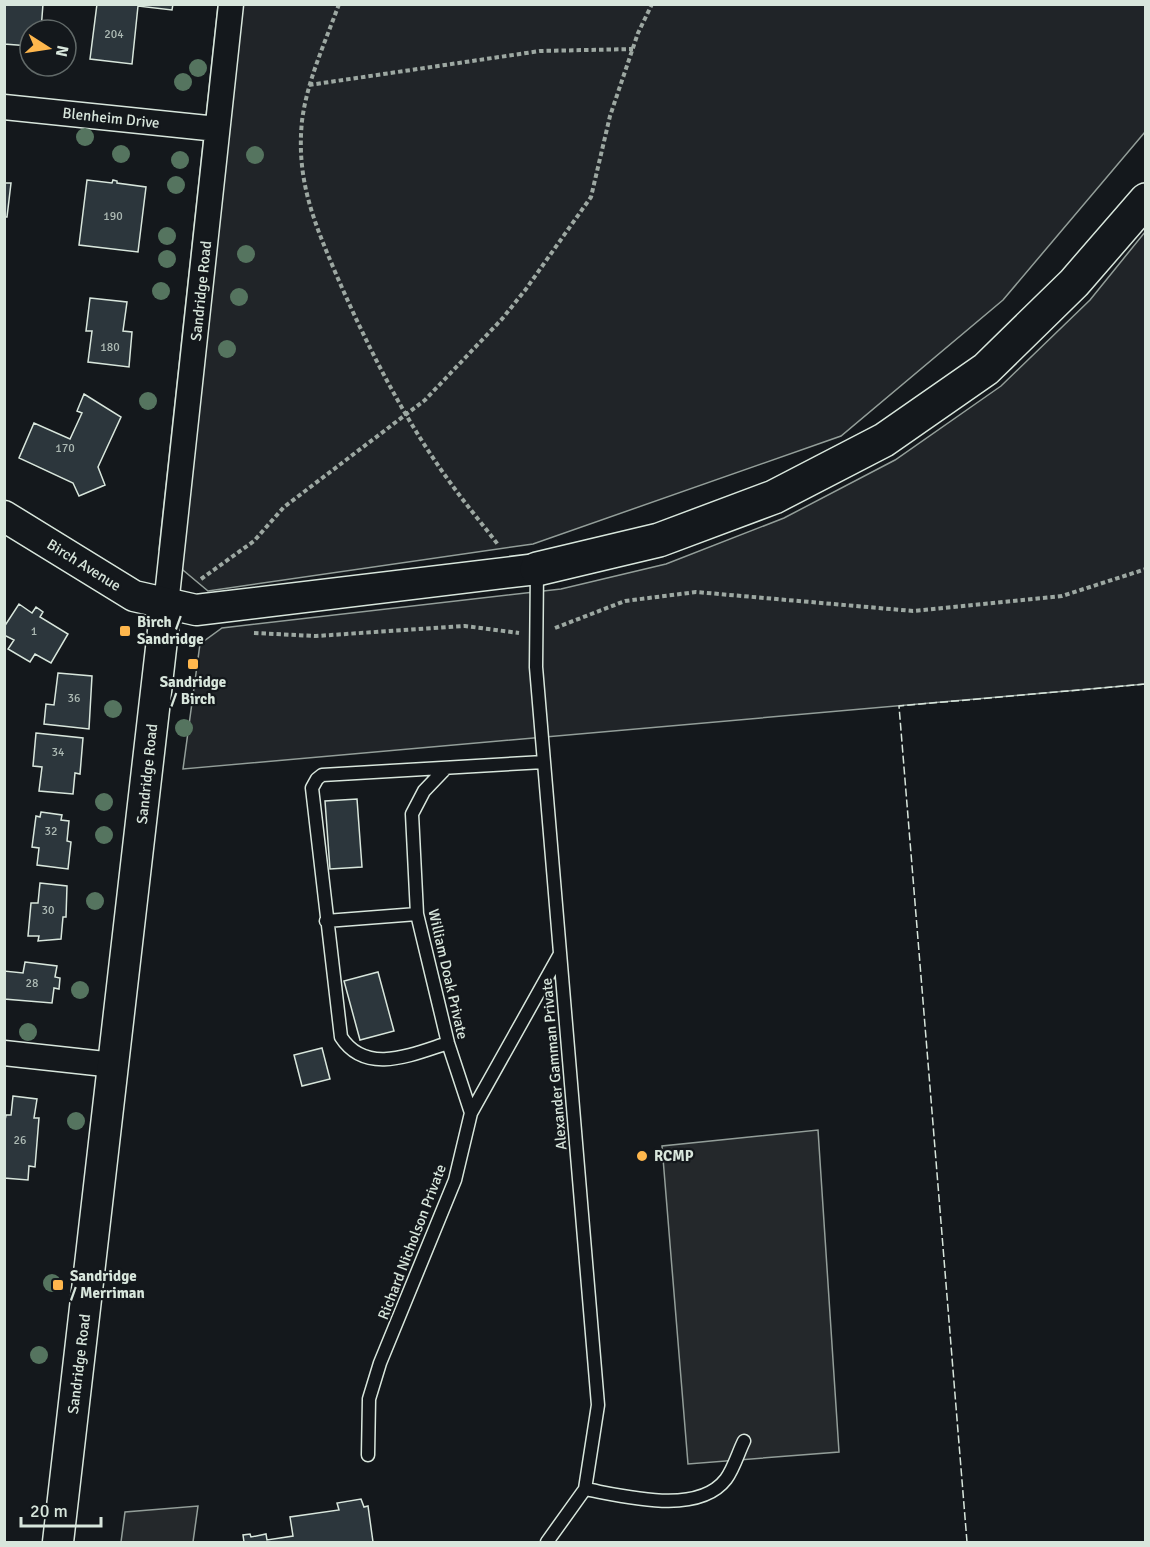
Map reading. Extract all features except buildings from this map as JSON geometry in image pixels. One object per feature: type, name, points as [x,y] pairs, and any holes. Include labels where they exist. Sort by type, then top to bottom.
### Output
[{"type":"main road","points":[[527,570],[659,540],[774,497],[884,440],[986,369],[1074,283],[1146,200]]},
{"type":"street","name":"Sandridge Road","points":[[58,1542],[166,605],[231,4]]},
{"type":"street","name":"Blenheim Drive","points":[[4,107],[218,129]]},
{"type":"street","name":"Birch Avenue","points":[[4,516],[134,596],[196,610],[527,570]]},
{"type":"street","points":[[4,1053],[114,1065]]},
{"type":"lane","name":"Alexander Gamman Private","points":[[527,570],[536,635],[544,762],[598,1405],[585,1489],[547,1542]]},
{"type":"lane","points":[[448,1042],[395,1059],[373,1059],[349,1048],[342,1037],[312,799],[316,779],[322,775],[544,762]]},
{"type":"lane","name":"William Doak Private","points":[[446,768],[423,791],[412,814],[417,914],[448,1042],[471,1113]]},
{"type":"lane","points":[[326,921],[417,914]]},
{"type":"lane","name":"Richard Nicholson Private","points":[[368,1455],[369,1399],[380,1363],[455,1180],[471,1113],[560,954]]},
{"type":"lane","points":[[585,1489],[648,1501],[702,1497],[726,1479],[744,1441]]},
{"type":"path","points":[[339,4],[309,85],[302,122],[301,152],[304,190],[310,211],[359,328],[406,414],[451,484],[527,570]]},
{"type":"path","points":[[200,580],[254,540],[284,507],[425,400],[502,319],[551,256],[591,197],[610,116],[652,4]]},
{"type":"path","points":[[309,85],[540,51],[633,50]]},
{"type":"path","points":[[249,633],[316,636],[465,626],[536,635],[625,601],[696,592],[913,611],[1062,596],[1146,569]]},
{"type":"shaded area","points":[[218,5],[1145,5],[1145,132],[1003,300],[841,436],[533,544],[208,591],[159,550]]},
{"type":"shaded area","points":[[1145,232],[1145,684],[183,769],[200,644],[222,628],[561,589],[666,564],[784,518],[895,460],[1001,386],[1090,300]]},
{"type":"shaded area","points":[[818,1130],[839,1452],[688,1464],[662,1146]]},
{"type":"shaded area","points":[[198,1506],[193,1542],[121,1542],[125,1512]]},
{"type":"fence","points":[[967,1542],[899,706],[1146,684]]},
{"type":"place","name":"Birch / Sandridge","points":[[125,631]]},
{"type":"place","name":"Sandridge / Birch","points":[[193,664]]},
{"type":"place","name":"RCMP","points":[[642,1156]]},
{"type":"place","name":"Sandridge / Merriman","points":[[58,1285]]}]
